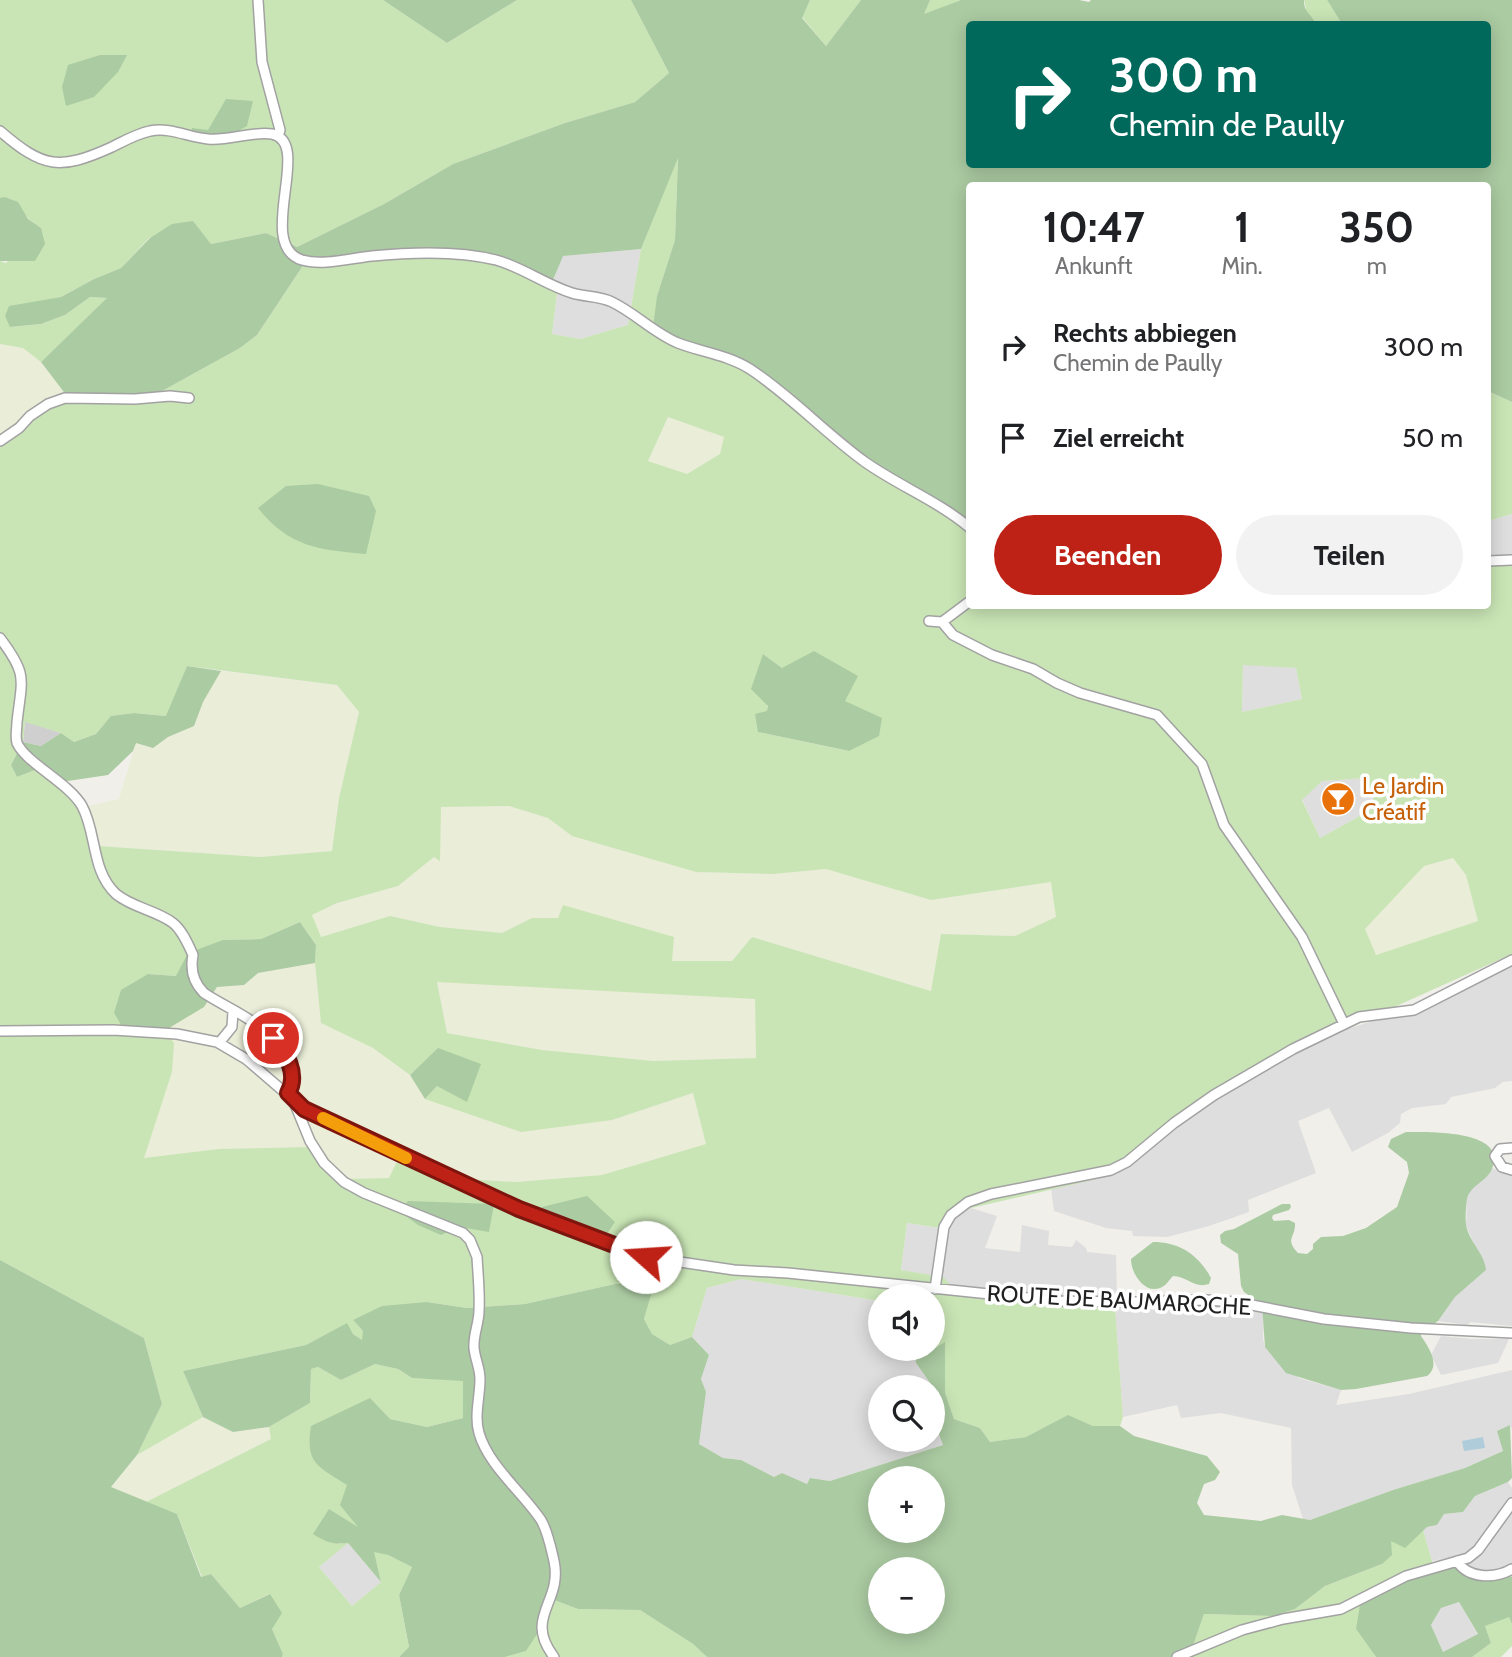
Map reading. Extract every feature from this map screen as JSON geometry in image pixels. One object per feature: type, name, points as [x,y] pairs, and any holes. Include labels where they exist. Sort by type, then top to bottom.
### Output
[{"type":"street","points":[[258,0],[262,62],[272,93],[280,130],[278,136]]},
{"type":"street","points":[[0,131],[25,153],[53,162],[78,160],[154,130],[181,132],[209,139],[261,133],[278,136],[286,149],[288,173],[282,230],[286,249],[294,256],[316,262],[404,253],[466,255],[498,261],[574,294],[608,300],[676,342],[746,366],[774,385],[865,462],[952,513],[966,525]]},
{"type":"street","points":[[0,441],[48,404],[65,398],[189,398]]},
{"type":"street","points":[[1491,561],[1512,560]]},
{"type":"street","points":[[929,621],[942,622],[966,604]]},
{"type":"street","points":[[942,622],[953,635],[992,655],[1033,669],[1080,693],[1157,715],[1202,764],[1224,825],[1301,937],[1344,1024]]},
{"type":"street","points":[[0,638],[20,669],[21,691],[16,737],[21,749],[76,797],[82,806],[93,851],[108,884],[116,894],[139,909],[173,923],[193,954],[191,965],[197,986],[265,1030],[282,1047],[291,1075],[290,1095],[310,1141],[324,1163],[344,1182],[364,1193],[463,1233],[474,1249],[477,1257],[480,1311],[474,1349],[480,1381],[477,1416],[479,1433],[497,1464],[542,1522],[550,1545],[555,1583],[542,1619],[541,1632],[543,1642],[554,1657]]},
{"type":"street","points":[[936,1284],[943,1227],[951,1215],[968,1202],[991,1194],[1058,1182],[1119,1166],[1214,1095],[1293,1049],[1359,1017],[1414,1010],[1512,960]]},
{"type":"street","points":[[219,1043],[232,1027],[233,1011]]},
{"type":"street","name":"ROUTE DE BAUMAROCHE","points":[[0,1031],[113,1030],[177,1034],[219,1043],[246,1059],[304,1109],[507,1204],[646,1257],[734,1270],[889,1284]]},
{"type":"street","points":[[1512,1148],[1500,1149],[1495,1156],[1502,1167],[1512,1170]]},
{"type":"street","name":"ROUTE DE BAUMAROCHE","points":[[945,1290],[1057,1301],[1236,1302],[1324,1319],[1411,1328],[1512,1333]]},
{"type":"street","points":[[1177,1657],[1242,1630],[1283,1619],[1341,1609],[1406,1576],[1468,1558],[1478,1550],[1512,1503]]},
{"type":"street","points":[[1457,1561],[1471,1573],[1490,1576],[1504,1574],[1512,1569]]},
{"type":"shaded area","points":[[641,249],[628,325],[580,339],[552,334],[557,293],[552,285],[562,256]]},
{"type":"shaded area","points":[[1512,514],[1512,559],[1491,559],[1491,520]]},
{"type":"shaded area","points":[[1243,664],[1296,668],[1302,699],[1242,712]]},
{"type":"shaded area","points":[[25,721],[61,733],[41,746],[23,742]]},
{"type":"shaded area","points":[[1366,778],[1376,807],[1320,838],[1302,799],[1322,781]]},
{"type":"shaded area","points":[[1512,964],[1512,1081],[1503,1082],[1495,1088],[1451,1097],[1446,1104],[1412,1108],[1401,1114],[1400,1123],[1388,1133],[1352,1152],[1329,1108],[1298,1121],[1316,1173],[1248,1200],[1249,1212],[1209,1226],[1167,1237],[1133,1236],[1132,1231],[1106,1228],[1054,1211],[1051,1188],[1110,1176],[1128,1168],[1177,1126],[1225,1094],[1299,1051],[1341,1031],[1373,1021],[1424,1011]]},
{"type":"shaded area","points":[[1492,1168],[1512,1175],[1512,1326],[1438,1321],[1455,1297],[1486,1270],[1466,1226],[1467,1199],[1470,1191]]},
{"type":"shaded area","points":[[971,1208],[997,1216],[985,1248],[1020,1252],[1022,1225],[1049,1231],[1048,1245],[1072,1247],[1076,1240],[1087,1252],[1116,1255],[1117,1299],[1058,1298],[959,1287],[901,1270],[907,1223],[947,1229],[953,1217]]},
{"type":"shaded area","points":[[741,1279],[868,1299],[868,1361],[916,1361],[924,1375],[868,1375],[868,1452],[921,1452],[877,1466],[868,1466],[868,1469],[830,1481],[810,1478],[807,1484],[782,1473],[774,1477],[741,1460],[723,1458],[699,1444],[706,1392],[701,1379],[709,1355],[692,1337],[707,1288]]},
{"type":"shaded area","points":[[1234,1306],[1264,1312],[1265,1347],[1299,1378],[1341,1390],[1336,1405],[1409,1394],[1512,1370],[1512,1430],[1510,1425],[1503,1451],[1465,1468],[1310,1520],[1303,1519],[1292,1485],[1291,1428],[1221,1413],[1181,1418],[1177,1405],[1123,1417],[1115,1307]]},
{"type":"shaded area","points":[[1441,1336],[1509,1339],[1498,1363],[1441,1375],[1431,1355]]},
{"type":"shaded area","points":[[1508,1482],[1512,1488],[1512,1499],[1475,1549],[1468,1554],[1432,1561],[1423,1530],[1437,1525],[1444,1514],[1463,1512],[1475,1496]]},
{"type":"shaded area","points":[[1512,1508],[1512,1566],[1490,1573],[1465,1566],[1490,1539]]},
{"type":"shaded area","points":[[348,1543],[381,1582],[352,1606],[319,1567]]},
{"type":"shaded area","points":[[1459,1602],[1478,1635],[1443,1652],[1431,1625],[1441,1608]]},
{"type":"green space","points":[[0,0],[383,0],[447,43],[517,0],[631,0],[669,73],[635,102],[565,123],[453,164],[384,204],[297,247],[266,233],[211,244],[193,222],[149,238],[121,268],[61,297],[38,302],[5,316],[11,327],[41,324],[65,315],[90,297],[108,298],[41,362],[23,348],[0,344],[0,261],[6,263],[41,228],[29,219],[14,201],[0,198]]},
{"type":"green space","points":[[383,0],[517,0],[447,43]]},
{"type":"green space","points":[[631,0],[810,0],[802,18],[826,46],[861,0],[930,0],[924,14],[961,0],[1304,0],[1306,10],[1314,21],[966,21],[966,168],[1491,168],[1491,21],[1340,21],[1327,0],[1512,0],[1512,402],[1491,392],[1491,182],[966,182],[966,526],[865,462],[746,367],[653,328],[657,296],[675,240],[678,158],[641,249],[563,256],[551,285],[498,261],[466,255],[306,261],[257,335],[240,348],[153,396],[70,400],[41,362],[107,298],[90,297],[65,315],[41,324],[10,327],[5,316],[9,306],[61,297],[121,268],[150,238],[172,224],[193,221],[211,244],[266,233],[297,247],[384,204],[453,164],[565,123],[635,102],[669,73]]},
{"type":"green space","points":[[810,0],[861,0],[826,46],[802,17]]},
{"type":"green space","points":[[930,0],[961,0],[923,15]]},
{"type":"green space","points":[[1304,0],[1327,0],[1340,21],[1314,21],[1307,13]]},
{"type":"green space","points":[[100,55],[127,55],[118,72],[94,97],[66,106],[62,87],[68,65]]},
{"type":"green space","points":[[226,99],[253,101],[247,126],[220,136],[191,133],[192,128],[208,130]]},
{"type":"green space","points":[[678,155],[675,240],[657,296],[746,367],[966,526],[966,609],[1491,609],[1491,559],[1512,559],[1512,954],[1341,1031],[1255,1075],[1177,1126],[1128,1168],[1110,1176],[971,1208],[953,1217],[947,1229],[907,1223],[901,1270],[943,1277],[950,1284],[959,1287],[1058,1298],[1117,1299],[1115,1307],[1123,1417],[1120,1426],[1093,1426],[1068,1416],[1026,1437],[990,1442],[980,1428],[954,1419],[945,1394],[945,1284],[868,1284],[868,1299],[741,1279],[707,1288],[692,1337],[670,1345],[652,1334],[644,1319],[653,1284],[615,1284],[525,1304],[467,1308],[427,1302],[353,1320],[363,1331],[363,1341],[353,1334],[346,1324],[306,1345],[183,1371],[203,1417],[137,1455],[162,1404],[144,1338],[0,1260],[0,434],[37,407],[70,400],[153,396],[240,348],[257,335],[306,261],[391,254],[498,261],[551,285],[557,293],[552,334],[580,339],[628,325],[641,249]],"holes":[[[668,417],[724,437],[720,454],[687,474],[648,461]],[[763,654],[782,668],[845,701],[848,751],[759,732],[768,711]],[[1243,665],[1296,668],[1302,699],[1242,712]],[[187,666],[337,685],[359,712],[339,798],[332,851],[260,857],[98,846],[89,806],[45,766],[17,777],[11,765],[23,742],[25,722],[61,733],[74,742],[96,734],[112,716],[134,713],[167,716]],[[1366,778],[1376,807],[1320,838],[1302,800],[1322,781]],[[509,806],[548,818],[572,836],[696,872],[773,874],[826,869],[931,900],[1051,882],[1056,917],[1015,936],[941,934],[931,991],[752,937],[732,961],[672,961],[674,937],[563,905],[558,918],[532,918],[502,933],[440,927],[390,916],[321,937],[312,915],[337,903],[398,886],[434,857],[440,861],[441,807]],[[1453,858],[1466,875],[1478,921],[1376,955],[1365,929],[1424,866]],[[300,922],[316,945],[315,963],[321,1023],[373,1048],[410,1075],[439,1048],[437,1086],[425,1099],[521,1132],[612,1120],[693,1093],[706,1144],[602,1175],[516,1182],[463,1179],[402,1151],[389,1178],[347,1179],[308,1147],[219,1149],[144,1158],[172,1072],[174,1043],[164,1031],[148,974],[177,976],[223,940],[261,939]],[[437,982],[755,999],[756,1058],[653,1061],[542,1050],[447,1033]]]},
{"type":"green space","points":[[0,198],[18,202],[28,219],[41,228],[45,244],[35,261],[0,261]]},
{"type":"green space","points":[[0,344],[23,348],[41,362],[70,400],[37,407],[0,435]]},
{"type":"green space","points":[[1491,392],[1512,402],[1512,514],[1491,520]]},
{"type":"green space","points":[[668,417],[724,437],[720,454],[687,474],[648,461]]},
{"type":"green space","points":[[318,484],[369,496],[376,511],[366,554],[319,548],[293,539],[258,508],[286,486]]},
{"type":"green space","points":[[814,651],[858,676],[845,701],[882,718],[879,736],[849,751],[758,732],[755,714],[767,711],[768,706],[751,689],[763,654],[782,668]]},
{"type":"green space","points":[[187,666],[221,671],[203,702],[194,726],[168,737],[153,748],[136,743],[133,751],[108,775],[61,782],[45,766],[17,777],[11,765],[23,742],[41,746],[61,733],[74,742],[96,734],[111,716],[134,713],[166,716]]},
{"type":"green space","points":[[221,671],[337,685],[359,712],[339,798],[332,851],[260,857],[98,846],[89,806],[119,799],[136,743],[153,748],[168,737],[194,726],[203,702]]},
{"type":"green space","points":[[509,806],[548,818],[572,836],[696,872],[773,874],[826,869],[931,900],[1052,882],[1056,917],[1015,936],[941,934],[932,991],[752,937],[732,961],[672,961],[588,913],[564,905],[558,918],[532,918],[502,933],[440,927],[390,916],[321,937],[312,915],[337,903],[398,886],[434,857],[441,807]]},
{"type":"green space","points":[[1453,858],[1466,874],[1478,921],[1376,955],[1364,929],[1424,866]]},
{"type":"green space","points":[[300,922],[316,945],[315,963],[258,973],[244,985],[217,987],[204,1007],[164,1031],[123,1028],[114,1013],[121,990],[148,974],[176,976],[188,953],[223,940],[261,939]]},
{"type":"green space","points":[[315,963],[321,1023],[373,1048],[410,1075],[426,1099],[612,1120],[693,1093],[706,1144],[602,1175],[516,1182],[463,1179],[402,1151],[389,1178],[347,1179],[308,1147],[219,1149],[143,1159],[172,1072],[164,1031],[217,987],[244,985],[258,973]]},
{"type":"green space","points":[[437,981],[755,999],[756,1058],[653,1061],[542,1050],[447,1033]]},
{"type":"green space","points":[[438,1048],[481,1064],[467,1102],[437,1086],[425,1099],[410,1075]]},
{"type":"green space","points":[[1406,1132],[1448,1133],[1479,1140],[1490,1147],[1494,1157],[1491,1171],[1469,1195],[1466,1216],[1468,1232],[1486,1270],[1455,1297],[1438,1321],[1421,1333],[1433,1362],[1431,1372],[1427,1376],[1341,1390],[1286,1373],[1265,1347],[1262,1304],[1244,1292],[1238,1254],[1221,1243],[1220,1235],[1282,1204],[1290,1204],[1291,1207],[1272,1218],[1274,1221],[1289,1220],[1295,1223],[1291,1241],[1298,1253],[1307,1254],[1321,1237],[1343,1236],[1366,1228],[1397,1207],[1409,1173],[1407,1162],[1388,1147],[1391,1139]]},
{"type":"green space","points":[[587,1196],[615,1222],[604,1238],[542,1215],[542,1207]]},
{"type":"green space","points":[[408,1201],[494,1204],[489,1232],[460,1227],[441,1235],[418,1225],[399,1211]]},
{"type":"green space","points":[[1153,1242],[1171,1244],[1194,1256],[1211,1278],[1209,1284],[1199,1285],[1173,1276],[1160,1288],[1144,1285],[1136,1276],[1131,1259]]},
{"type":"green space","points":[[0,1260],[144,1338],[162,1404],[137,1455],[111,1487],[177,1514],[201,1577],[211,1574],[240,1608],[270,1594],[282,1613],[272,1629],[282,1657],[0,1657]]},
{"type":"green space","points":[[615,1284],[654,1284],[644,1319],[652,1334],[670,1345],[692,1337],[709,1355],[701,1379],[706,1392],[699,1444],[723,1458],[741,1460],[774,1477],[782,1473],[807,1484],[810,1478],[830,1481],[868,1469],[868,1543],[945,1543],[945,1466],[877,1466],[921,1452],[945,1452],[945,1393],[954,1419],[980,1428],[990,1442],[1026,1437],[1068,1415],[1093,1426],[1120,1426],[1134,1436],[1207,1456],[1220,1472],[1215,1480],[1204,1484],[1197,1503],[1204,1515],[1261,1521],[1282,1515],[1310,1520],[1465,1468],[1503,1451],[1497,1431],[1510,1425],[1512,1478],[1475,1496],[1463,1512],[1444,1514],[1437,1525],[1427,1527],[1405,1548],[1391,1541],[1392,1555],[1382,1564],[1325,1586],[1295,1609],[1274,1616],[1204,1614],[1190,1654],[1185,1657],[707,1657],[693,1644],[640,1610],[578,1609],[554,1600],[548,1617],[526,1651],[505,1657],[399,1657],[409,1647],[399,1595],[412,1567],[388,1555],[374,1552],[381,1582],[348,1543],[330,1542],[313,1534],[329,1509],[358,1527],[340,1505],[347,1485],[321,1468],[312,1456],[311,1426],[370,1398],[390,1419],[427,1427],[463,1418],[463,1381],[412,1378],[398,1369],[375,1364],[341,1380],[318,1367],[311,1369],[310,1403],[269,1427],[233,1432],[203,1417],[183,1371],[306,1345],[347,1323],[353,1334],[362,1340],[363,1331],[353,1320],[382,1306],[427,1302],[467,1308],[525,1304]]},
{"type":"green space","points":[[916,1361],[945,1361],[945,1375],[924,1375],[916,1363]]},
{"type":"green space","points":[[375,1364],[398,1369],[412,1378],[463,1380],[463,1418],[427,1427],[390,1419],[347,1485],[360,1529],[329,1509],[339,1544],[348,1543],[319,1567],[352,1606],[381,1582],[373,1551],[412,1567],[399,1595],[409,1648],[399,1657],[282,1657],[272,1629],[269,1594],[240,1608],[211,1574],[202,1577],[177,1514],[146,1502],[271,1439],[269,1427],[310,1403],[311,1369],[318,1367],[341,1380]]},
{"type":"green space","points":[[203,1417],[233,1432],[269,1427],[271,1439],[146,1502],[111,1488],[137,1455]]},
{"type":"green space","points":[[1423,1530],[1432,1561],[1431,1571],[1356,1629],[1376,1657],[1185,1657],[1190,1653],[1204,1614],[1274,1616],[1295,1609],[1325,1586],[1382,1564],[1391,1540],[1405,1547]]},
{"type":"green space","points":[[1465,1566],[1484,1572],[1504,1571],[1512,1577],[1512,1624],[1509,1617],[1485,1626],[1491,1643],[1472,1657],[1376,1657],[1356,1629],[1360,1605],[1410,1579],[1434,1571]],"holes":[[[1459,1602],[1478,1634],[1443,1652],[1431,1625],[1441,1608]]]},
{"type":"green space","points":[[554,1600],[578,1609],[640,1610],[693,1644],[707,1657],[505,1657],[526,1651]]},
{"type":"green space","points":[[1509,1616],[1512,1624],[1512,1646],[1501,1657],[1472,1657],[1491,1643],[1485,1626]]},
{"type":"water","points":[[1483,1437],[1485,1448],[1464,1451],[1462,1441]]},
{"type":"slow traffic","points":[[323,1118],[406,1158]]},
{"type":"place","name":"Le Jardin Créatif","points":[[1338,799]]},
{"type":"route","points":[[273,1038],[282,1047],[291,1070],[292,1083],[288,1093],[304,1109],[519,1209],[646,1257]]}]
